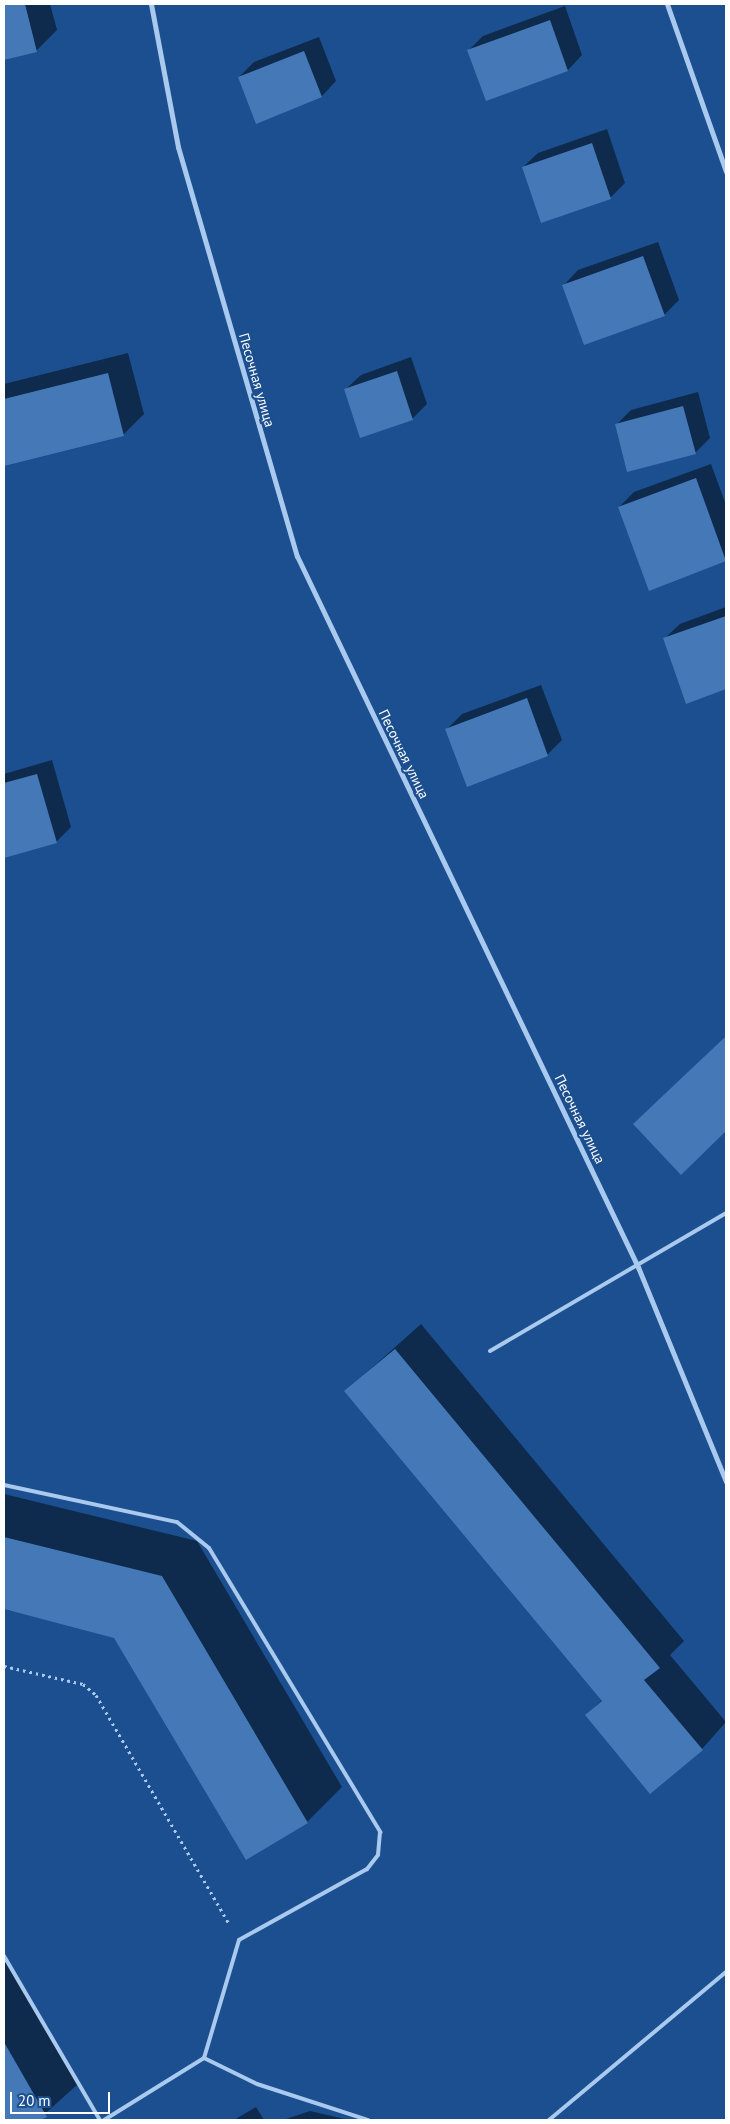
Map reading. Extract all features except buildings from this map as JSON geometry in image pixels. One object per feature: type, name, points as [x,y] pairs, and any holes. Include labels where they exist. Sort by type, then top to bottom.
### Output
[{"type":"street","name":"Песочная улица","points":[[151,4],[178,147],[297,556],[638,1267],[726,1482]]},
{"type":"street","points":[[667,4],[726,172]]},
{"type":"lane","points":[[490,1351],[638,1267],[726,1213]]},
{"type":"lane","points":[[4,1485],[177,1522],[208,1548],[380,1832],[378,1855],[367,1869],[239,1940],[204,2058],[102,2120],[4,1956]]},
{"type":"lane","points":[[549,2120],[726,1972]]},
{"type":"lane","points":[[204,2058],[257,2084],[368,2120]]},
{"type":"path","points":[[4,1666],[83,1684],[96,1696],[239,1940]]}]
